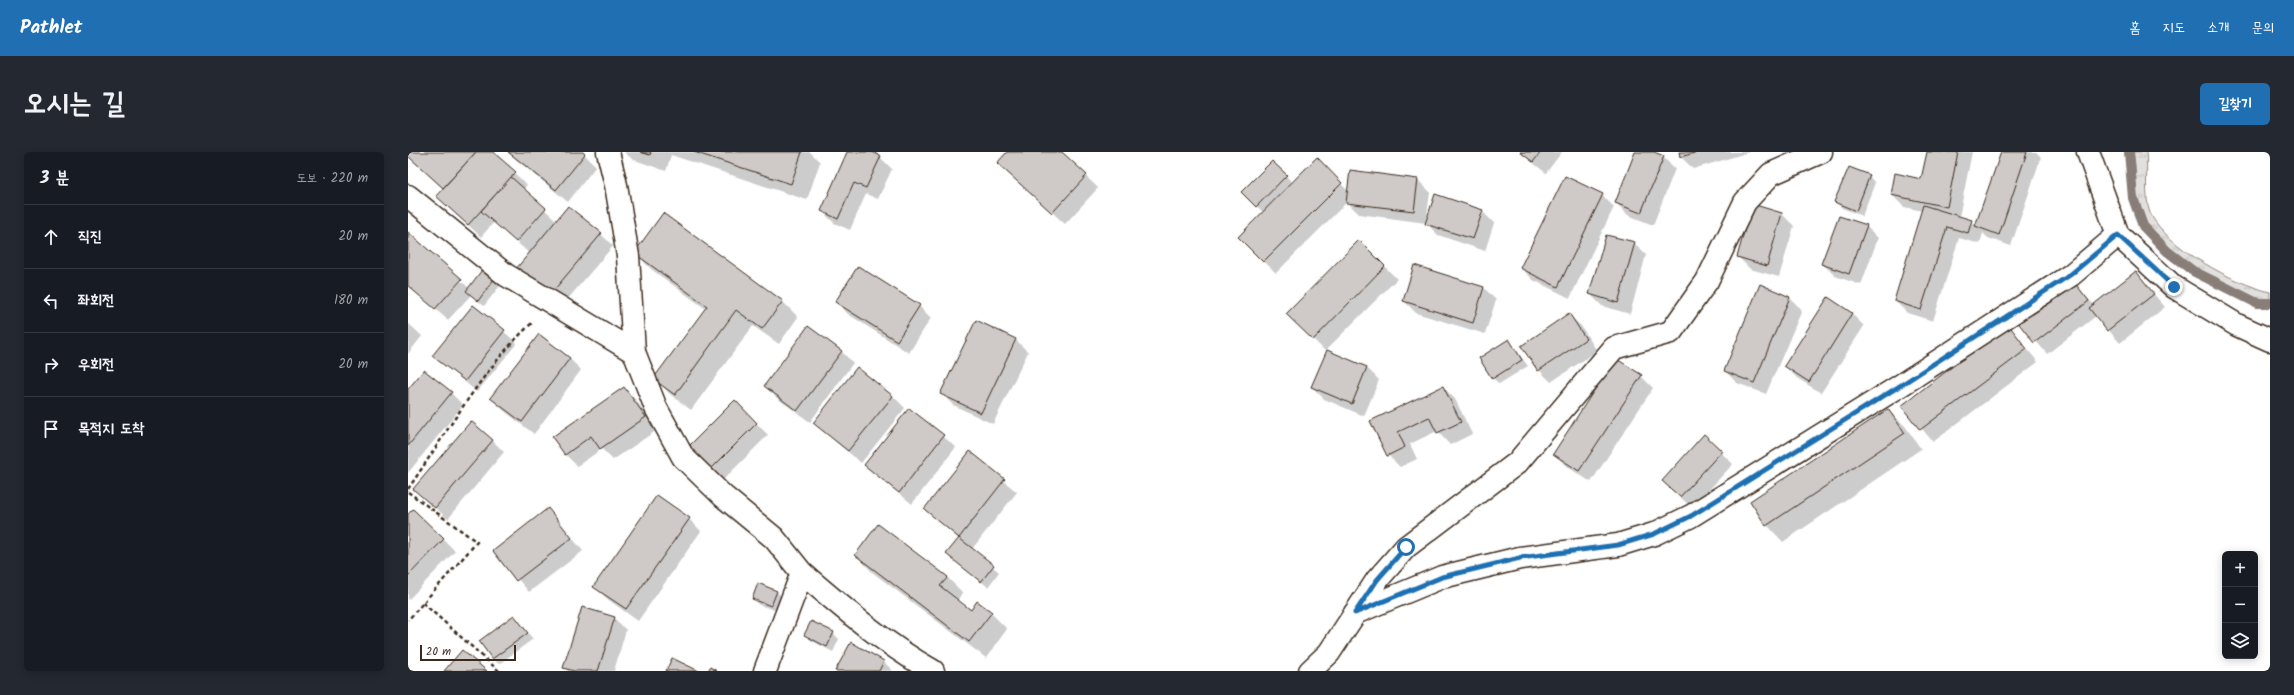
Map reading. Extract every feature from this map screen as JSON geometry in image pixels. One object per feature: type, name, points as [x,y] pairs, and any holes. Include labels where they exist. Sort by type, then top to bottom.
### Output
[{"type":"street","points":[[608,152],[616,185],[628,256],[634,352],[656,408],[683,457],[723,496],[774,538],[802,573],[866,628],[910,658],[933,671]]},
{"type":"street","points":[[1310,671],[1329,653],[1377,580],[1406,547],[1517,463],[1614,348],[1671,332],[1707,281],[1744,202],[1771,174],[1821,152]]},
{"type":"street","points":[[2088,152],[2118,235],[2174,287],[2237,325],[2270,340]]},
{"type":"street","points":[[408,196],[506,275],[634,352]]},
{"type":"street","points":[[1355,613],[1442,577],[1520,558],[1618,545],[1654,534],[1691,516],[1898,387],[2070,275],[2118,235]]},
{"type":"street","points":[[765,671],[802,573]]},
{"type":"path","points":[[408,620],[477,542],[408,490],[473,394],[516,338],[552,304]]},
{"type":"path","points":[[423,603],[499,671]]},
{"type":"green space","points":[[2133,152],[2146,152],[2148,207],[2150,213],[2159,226],[2171,239],[2202,262],[2220,272],[2238,281],[2270,292],[2270,300],[2237,291],[2198,271],[2163,244],[2150,231],[2139,210]]},
{"type":"building","points":[[408,152],[476,152],[443,188],[408,156]]},
{"type":"building","points":[[476,152],[493,152],[516,172],[468,225],[436,196]]},
{"type":"building","points":[[508,152],[583,152],[585,154],[556,190]]},
{"type":"building","points":[[640,152],[651,152],[650,155]]},
{"type":"building","points":[[694,152],[802,152],[791,184]]},
{"type":"building","points":[[847,152],[872,152],[881,156],[866,188],[854,183],[838,219],[821,211]]},
{"type":"building","points":[[1007,152],[1062,152],[1087,175],[1052,213],[997,163]]},
{"type":"building","points":[[1520,152],[1541,152],[1533,162]]},
{"type":"building","points":[[1635,152],[1654,152],[1664,156],[1641,213],[1615,203]]},
{"type":"building","points":[[1679,152],[1698,152],[1680,157]]},
{"type":"building","points":[[1927,152],[1958,152],[1947,207],[1891,195],[1895,173],[1921,179]]},
{"type":"building","points":[[2001,152],[2027,152],[1999,235],[1975,226]]},
{"type":"building","points":[[1317,157],[1342,183],[1263,262],[1238,237]]},
{"type":"building","points":[[1272,161],[1287,175],[1256,207],[1241,192]]},
{"type":"building","points":[[1849,167],[1870,175],[1856,211],[1834,202]]},
{"type":"building","points":[[1350,170],[1418,179],[1414,211],[1346,203]]},
{"type":"building","points":[[1565,176],[1603,194],[1558,287],[1520,268]]},
{"type":"building","points":[[511,177],[546,208],[516,242],[481,211]]},
{"type":"building","points":[[1435,194],[1483,210],[1473,239],[1425,224]]},
{"type":"building","points":[[1752,204],[1782,213],[1767,266],[1737,257]]},
{"type":"building","points":[[1923,205],[1972,220],[1968,233],[1947,227],[1921,310],[1894,301]]},
{"type":"building","points":[[568,206],[602,233],[549,296],[516,269]]},
{"type":"building","points":[[663,213],[783,301],[762,329],[736,310],[675,395],[653,379],[707,306],[634,253]]},
{"type":"building","points":[[1839,216],[1867,225],[1849,274],[1821,264]]},
{"type":"building","points":[[408,232],[462,279],[435,309],[408,286]]},
{"type":"building","points":[[1606,235],[1635,242],[1618,303],[1589,294]]},
{"type":"building","points":[[1359,240],[1385,266],[1313,340],[1286,314]]},
{"type":"building","points":[[1414,265],[1484,287],[1473,323],[1403,301]]},
{"type":"building","points":[[485,266],[497,275],[478,301],[466,291]]},
{"type":"building","points":[[858,266],[920,305],[897,341],[835,302]]},
{"type":"building","points":[[2136,271],[2154,294],[2107,331],[2089,308]]},
{"type":"building","points":[[2071,278],[2089,301],[2034,343],[2016,320]]},
{"type":"building","points":[[1760,284],[1790,297],[1754,383],[1724,371]]},
{"type":"building","points":[[1828,297],[1852,313],[1809,382],[1784,366]]},
{"type":"building","points":[[473,305],[505,330],[465,381],[432,356]]},
{"type":"building","points":[[1569,313],[1586,339],[1538,371],[1521,346]]},
{"type":"building","points":[[976,320],[1016,339],[981,413],[940,394]]},
{"type":"building","points":[[2008,324],[2027,349],[1920,430],[1901,406]]},
{"type":"building","points":[[808,326],[842,351],[797,411],[764,386]]},
{"type":"building","points":[[539,334],[570,358],[522,422],[490,398]]},
{"type":"building","points":[[1509,339],[1522,360],[1492,379],[1479,358]]},
{"type":"building","points":[[1327,350],[1367,367],[1352,404],[1311,387]]},
{"type":"building","points":[[1615,358],[1642,375],[1579,471],[1553,454]]},
{"type":"building","points":[[857,367],[893,396],[848,451],[813,423]]},
{"type":"building","points":[[424,370],[452,392],[408,446],[408,389]]},
{"type":"building","points":[[1443,386],[1461,422],[1437,433],[1429,417],[1398,432],[1405,447],[1387,456],[1370,421]]},
{"type":"building","points":[[624,387],[646,417],[600,449],[591,436],[565,455],[552,437]]},
{"type":"building","points":[[735,400],[757,423],[710,470],[688,447]]},
{"type":"building","points":[[909,408],[944,435],[899,493],[864,465]]},
{"type":"building","points":[[1888,409],[1905,433],[1766,526],[1750,501]]},
{"type":"building","points":[[471,421],[493,440],[435,508],[413,489]]},
{"type":"building","points":[[1704,434],[1722,451],[1680,497],[1662,481]]},
{"type":"building","points":[[970,451],[1005,479],[959,538],[924,509]]},
{"type":"building","points":[[657,495],[690,518],[626,609],[593,587]]},
{"type":"building","points":[[548,508],[572,538],[516,581],[493,551]]},
{"type":"building","points":[[413,509],[444,539],[408,576],[408,514]]},
{"type":"building","points":[[878,524],[948,577],[940,586],[971,610],[977,601],[992,612],[969,642],[855,555]]},
{"type":"building","points":[[959,538],[994,565],[981,582],[946,554]]},
{"type":"building","points":[[758,583],[777,591],[771,606],[752,599]]},
{"type":"building","points":[[582,607],[615,617],[598,671],[574,671],[563,668]]},
{"type":"building","points":[[514,615],[528,633],[492,659],[479,641]]},
{"type":"building","points":[[811,621],[834,632],[827,647],[804,635]]},
{"type":"building","points":[[851,642],[884,661],[879,671],[835,671]]},
{"type":"building","points":[[462,650],[487,671],[444,671]]},
{"type":"building","points":[[672,658],[699,671],[666,671]]},
{"type":"building","points":[[710,667],[717,671],[708,671]]},
{"type":"waterway","points":[[2129,152],[2133,198],[2143,226],[2167,251],[2193,271],[2257,303],[2270,303]]},
{"type":"route","points":[[1406,547],[1377,580],[1355,613],[1406,594],[1442,577],[1482,566],[1520,558],[1618,545],[1654,534],[1691,516],[1898,387],[2070,275],[2118,235],[2174,287]]}]
